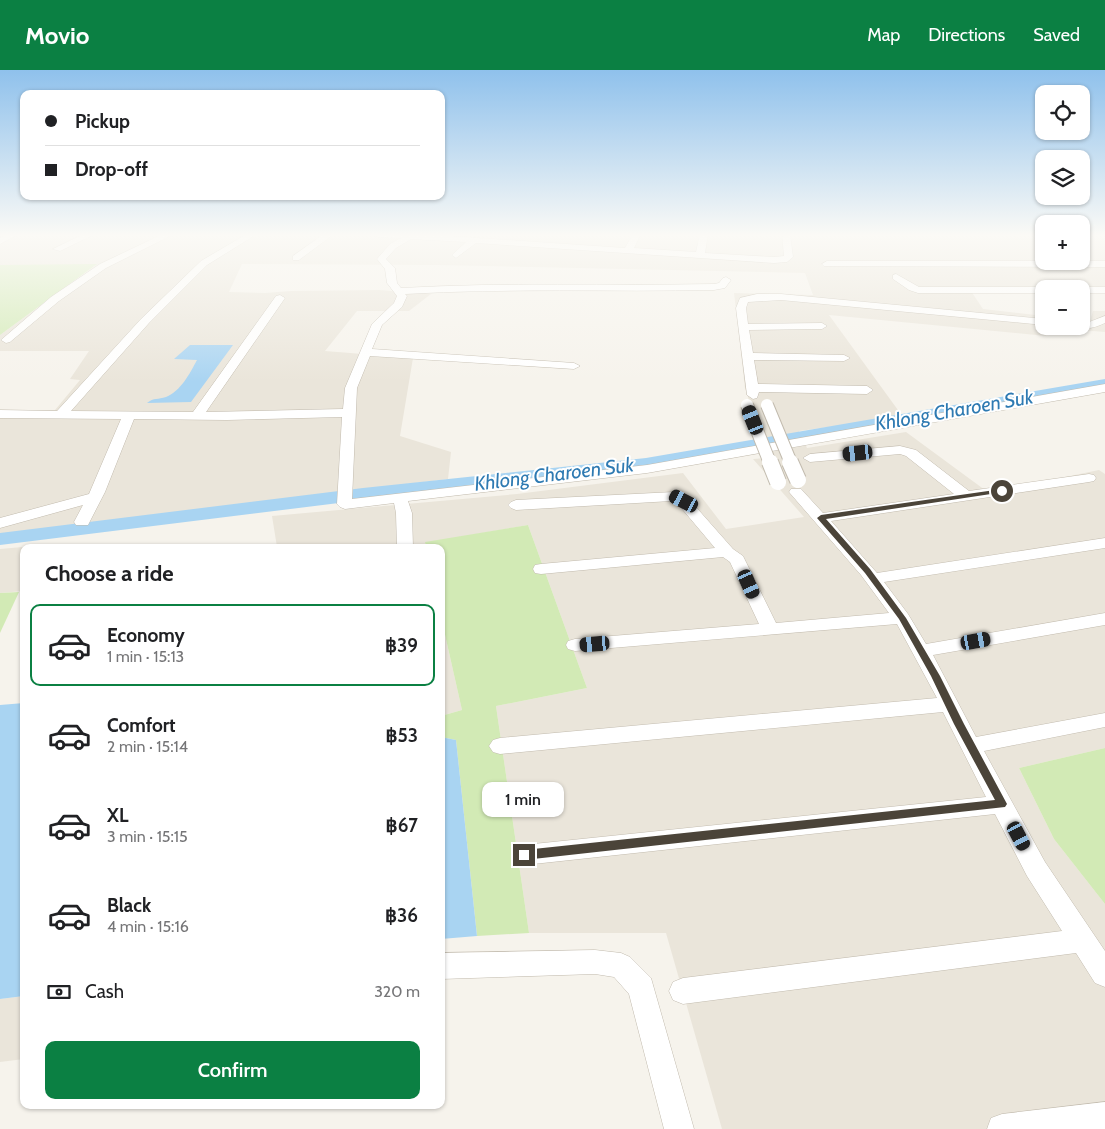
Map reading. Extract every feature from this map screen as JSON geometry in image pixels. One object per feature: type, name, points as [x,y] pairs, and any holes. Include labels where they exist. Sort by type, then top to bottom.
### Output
[{"type":"street","points":[[6,340],[55,299],[78,283]]},
{"type":"street","points":[[62,414],[145,321],[183,283]]},
{"type":"street","points":[[392,283],[402,296],[398,307],[381,318],[378,323],[351,388],[346,437],[345,504],[354,505],[647,469],[1105,388]]},
{"type":"street","points":[[400,291],[452,288],[625,289],[720,286],[723,283]]},
{"type":"street","points":[[905,283],[918,290],[1035,290]]},
{"type":"street","points":[[1090,290],[1105,290]]},
{"type":"street","points":[[797,486],[778,482],[751,396],[749,356],[742,308],[744,300],[756,297],[781,297],[1035,321]]},
{"type":"street","points":[[197,415],[280,298]]},
{"type":"street","points":[[1090,325],[1105,319]]},
{"type":"street","points":[[744,327],[822,326]]},
{"type":"street","points":[[366,352],[574,366]]},
{"type":"street","points":[[749,356],[844,358]]},
{"type":"street","points":[[751,396],[867,390]]},
{"type":"street","points":[[751,396],[767,405],[797,486],[821,518],[874,580],[902,618],[1036,869],[1105,974]]},
{"type":"street","points":[[0,427],[6,414],[288,415],[349,413]]},
{"type":"street","points":[[82,522],[98,492],[130,414]]},
{"type":"street","points":[[810,458],[900,450],[911,453],[966,496]]},
{"type":"street","points":[[821,518],[1089,478]]},
{"type":"street","points":[[516,505],[674,496],[684,501],[727,552],[737,560],[770,629]]},
{"type":"street","points":[[0,523],[94,497]]},
{"type":"street","points":[[400,498],[404,513],[405,544]]},
{"type":"street","points":[[874,580],[1105,543]]},
{"type":"street","points":[[541,569],[727,552]]},
{"type":"street","points":[[575,645],[902,618]]},
{"type":"street","points":[[921,651],[1105,619]]},
{"type":"street","points":[[500,746],[949,704]]},
{"type":"street","points":[[971,746],[1105,720]]},
{"type":"street","points":[[524,855],[1002,804]]},
{"type":"street","points":[[683,991],[1082,940]]},
{"type":"street","points":[[445,966],[595,962],[621,966],[641,987],[679,1129]]},
{"type":"street","points":[[1002,1129],[1105,1117]]},
{"type":"shaded area","points":[[71,283],[233,283],[229,292],[379,290],[431,294],[409,311],[357,311],[325,351],[413,358],[400,436],[451,452],[448,479],[0,534],[0,410],[55,410],[80,380],[70,379],[89,351],[0,351],[0,335]]},
{"type":"shaded area","points":[[809,283],[1035,283],[1035,288],[969,288],[983,309],[1035,315],[1035,335],[829,315],[903,417],[799,431],[807,448],[906,432],[989,493],[1099,470],[1105,474],[1105,748],[1019,768],[1054,839],[1105,904],[1105,1129],[722,1129],[666,933],[529,933],[496,706],[587,688],[528,525],[425,544],[277,544],[272,516],[517,494],[683,473],[726,529],[804,517],[753,459],[768,458],[745,388],[734,293],[813,295]]},
{"type":"shaded area","points":[[1090,283],[1105,283],[1105,288],[1090,288]]},
{"type":"shaded area","points":[[1093,311],[1105,311],[1105,332],[1090,331]]},
{"type":"shaded area","points":[[20,547],[20,591],[0,593],[0,549]]},
{"type":"shaded area","points":[[445,635],[462,710],[445,715]]},
{"type":"shaded area","points":[[20,996],[20,1060],[0,1062],[0,999]]},
{"type":"green space","points":[[0,283],[70,283],[0,335]]},
{"type":"green space","points":[[528,525],[587,688],[496,706],[529,933],[477,936],[456,740],[445,738],[445,715],[462,710],[445,635],[445,544],[425,544],[425,542]]},
{"type":"green space","points":[[19,592],[0,633],[0,593]]},
{"type":"green space","points":[[1105,748],[1105,904],[1054,839],[1019,768]]},
{"type":"water","points":[[190,345],[233,345],[191,402],[147,403],[171,394],[184,381],[197,360],[174,359]]},
{"type":"water","points":[[20,703],[20,996],[0,999],[0,705]]},
{"type":"water","points":[[445,738],[456,740],[477,936],[445,939]]},
{"type":"waterway","name":"Khlong Charoen Suk","points":[[0,539],[363,494],[646,463],[1105,384]]},
{"type":"route","points":[[524,855],[1002,804],[959,724],[936,676],[902,618],[868,571],[821,518],[1002,491]]}]
